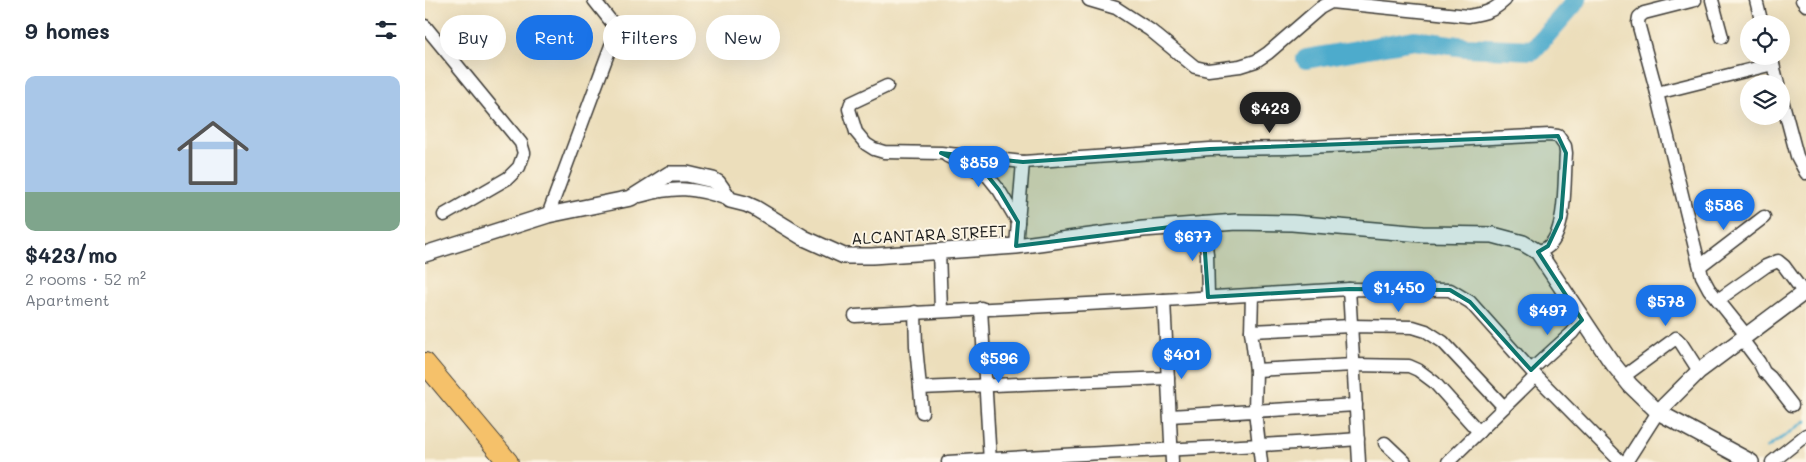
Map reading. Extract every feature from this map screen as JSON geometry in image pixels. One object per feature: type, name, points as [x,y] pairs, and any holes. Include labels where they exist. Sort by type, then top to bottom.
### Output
[{"type":"main road","points":[[425,363],[508,462]]},
{"type":"street","points":[[547,215],[616,32],[613,24],[594,0]]},
{"type":"street","points":[[1089,0],[1116,8],[1150,30],[1195,67],[1208,70],[1240,66],[1256,61],[1320,8],[1331,2],[1468,16],[1495,9],[1505,0]]},
{"type":"street","points":[[1695,0],[1644,13],[1639,17],[1638,23],[1702,276],[1764,372],[1793,406]]},
{"type":"street","points":[[1712,0],[1722,37]]},
{"type":"street","points":[[1756,0],[1760,15]]},
{"type":"street","points":[[1802,0],[1806,5]]},
{"type":"street","points":[[425,26],[521,143],[524,153],[519,167],[508,178],[444,215]]},
{"type":"street","points":[[1657,93],[1755,65]]},
{"type":"street","points":[[887,86],[850,106],[849,109],[856,132],[860,137],[874,149],[884,152],[941,153],[1023,162],[1210,149],[1288,148],[1492,137],[1558,136],[1565,146],[1561,218],[1556,235],[1548,246],[1538,252],[1582,320],[1623,377],[1658,412],[1751,462]]},
{"type":"street","points":[[1789,125],[1797,156],[1806,173]]},
{"type":"street","points":[[941,153],[987,175],[999,190],[1018,222]]},
{"type":"street","points":[[1016,246],[1023,162]]},
{"type":"street","name":"ALCANTARA STREET","points":[[425,254],[547,215],[631,198],[669,174],[687,174],[713,180],[718,183],[730,200],[755,208],[804,238],[844,256],[872,256],[1016,246],[1143,229],[1236,222],[1292,223],[1422,234],[1493,235],[1523,243],[1538,252]]},
{"type":"street","points":[[1700,266],[1764,217]]},
{"type":"street","points":[[1203,223],[1207,254],[1208,298]]},
{"type":"street","points":[[939,250],[941,311]]},
{"type":"street","points":[[1626,462],[1658,412],[1699,371],[1805,292],[1784,266],[1778,262],[1766,266],[1718,300]]},
{"type":"street","points":[[1349,289],[1359,462]]},
{"type":"street","points":[[855,316],[1349,289],[1450,290],[1470,302],[1534,373],[1621,462]]},
{"type":"street","points":[[1252,295],[1251,331],[1256,370],[1255,411],[1261,462]]},
{"type":"street","points":[[1163,300],[1172,462]]},
{"type":"street","points":[[981,308],[990,460]]},
{"type":"street","points":[[915,312],[922,412]]},
{"type":"street","points":[[1452,461],[1504,407],[1582,320]]},
{"type":"street","points":[[1251,331],[1351,326],[1413,327],[1435,335],[1463,362],[1504,407]]},
{"type":"street","points":[[1623,377],[1676,338],[1699,371]]},
{"type":"street","points":[[1256,370],[1354,364],[1409,366],[1434,382],[1479,432]]},
{"type":"street","points":[[920,388],[1168,378]]},
{"type":"street","points":[[1170,416],[1356,405]]},
{"type":"street","points":[[1772,462],[1806,435]]},
{"type":"street","points":[[948,462],[1085,458],[1172,449],[1259,446],[1358,438]]},
{"type":"street","points":[[1385,443],[1405,462]]},
{"type":"highlighted area","points":[[1558,136],[1566,153],[1561,218],[1548,246],[1538,252],[1582,320],[1531,370],[1470,302],[1450,290],[1349,289],[1208,297],[1203,223],[1016,246],[1018,222],[999,190],[987,175],[941,153],[1023,162],[1210,149]]},
{"type":"waterway","points":[[1306,59],[1414,40],[1465,47],[1533,50],[1577,0]]},
{"type":"waterway","points":[[1767,448],[1806,421]]}]
